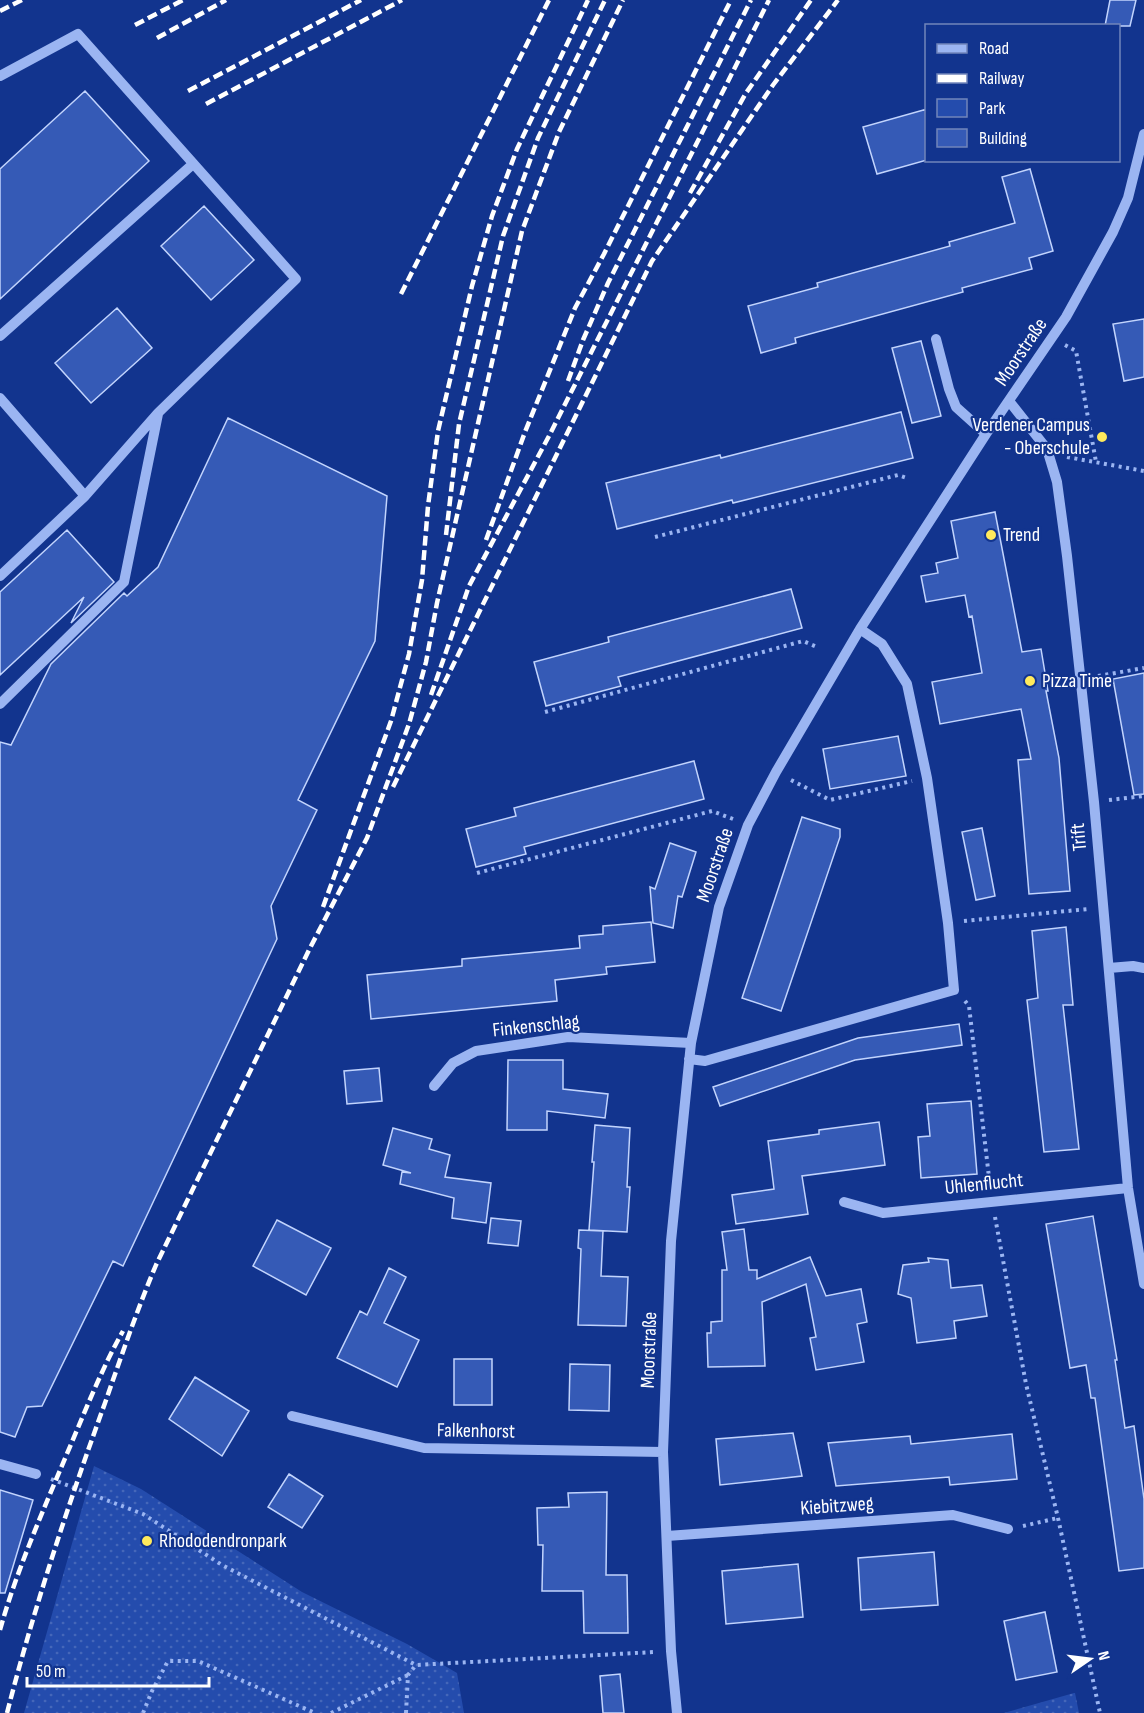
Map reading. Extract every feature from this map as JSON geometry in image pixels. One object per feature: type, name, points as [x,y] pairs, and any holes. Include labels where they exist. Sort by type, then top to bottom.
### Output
[{"type":"street","points":[[0,76],[78,34],[296,279],[158,413],[85,496],[0,576]]},
{"type":"street","name":"Moorstraße","points":[[677,1713],[671,1651],[663,1452],[671,1241],[691,1043],[719,907],[748,825],[776,772],[860,629],[986,434],[1066,317],[1113,232],[1128,198],[1144,134]]},
{"type":"street","points":[[0,336],[193,164]]},
{"type":"street","points":[[936,339],[949,389],[956,406],[986,434]]},
{"type":"street","points":[[0,398],[85,496]]},
{"type":"street","name":"Trift","points":[[1009,401],[1047,449],[1056,482],[1094,802],[1128,1188],[1144,1284]]},
{"type":"street","points":[[0,704],[124,582],[158,413]]},
{"type":"street","points":[[689,1059],[705,1061],[954,990],[948,923],[927,778],[907,684],[882,644],[860,629]]},
{"type":"street","points":[[1109,968],[1132,966],[1144,968]]},
{"type":"street","name":"Finkenschlag","points":[[434,1086],[453,1063],[476,1051],[568,1037],[691,1043]]},
{"type":"street","name":"Uhlenflucht","points":[[844,1202],[883,1213],[1128,1188]]},
{"type":"street","name":"Falkenhorst","points":[[292,1416],[424,1448],[663,1452]]},
{"type":"street","points":[[0,1464],[36,1474]]},
{"type":"street","name":"Kiebitzweg","points":[[667,1536],[953,1515],[1008,1529]]},
{"type":"path","points":[[1064,344],[1076,351],[1096,462]]},
{"type":"path","points":[[1049,453],[1144,471]]},
{"type":"path","points":[[655,537],[898,475],[907,478]]},
{"type":"path","points":[[544,712],[802,641],[817,646]]},
{"type":"path","points":[[1080,680],[1144,668]]},
{"type":"path","points":[[776,772],[830,800],[927,778]]},
{"type":"path","points":[[1094,802],[1144,796]]},
{"type":"path","points":[[477,873],[712,811],[748,825]]},
{"type":"path","points":[[948,923],[1103,908]]},
{"type":"path","points":[[954,990],[969,1006],[992,1202],[1026,1384],[1058,1518],[1100,1713]]},
{"type":"path","points":[[36,1474],[143,1514],[222,1565],[416,1665],[671,1651]]},
{"type":"path","points":[[1008,1529],[1058,1518]]},
{"type":"path","points":[[144,1713],[152,1691],[168,1661],[198,1661],[315,1713]]},
{"type":"path","points":[[331,1713],[408,1675],[416,1665]]},
{"type":"path","points":[[406,1713],[408,1675]]},
{"type":"green space","name":"Rhododendronpark","points":[[94,1466],[141,1489],[302,1592],[407,1644],[457,1673],[464,1713],[24,1713]]},
{"type":"green space","points":[[1074,1693],[1079,1713],[1004,1713]]},
{"type":"building","points":[[1110,0],[1136,0],[1130,26],[1105,24]]},
{"type":"building","points":[[85,91],[149,161],[0,299],[0,169]]},
{"type":"building","points":[[925,110],[925,161],[877,174],[863,127]]},
{"type":"building","points":[[1030,169],[1053,251],[1029,258],[1032,269],[962,288],[963,292],[795,338],[796,343],[761,353],[748,306],[818,287],[817,283],[950,246],[949,242],[1015,223],[1002,177]]},
{"type":"building","points":[[204,206],[254,260],[211,300],[161,246]]},
{"type":"building","points":[[117,308],[152,348],[91,403],[55,363]]},
{"type":"building","points":[[1144,319],[1144,377],[1124,381],[1113,324]]},
{"type":"building","points":[[921,341],[941,416],[912,423],[892,348]]},
{"type":"building","points":[[901,412],[913,458],[617,529],[606,483],[720,455],[721,458]]},
{"type":"building","points":[[228,418],[387,496],[375,641],[298,800],[317,810],[271,906],[277,939],[123,1266],[113,1261],[42,1406],[27,1407],[15,1437],[0,1432],[0,742],[11,745],[51,664],[124,593],[127,596],[158,567]]},
{"type":"building","points":[[995,512],[1022,652],[1041,649],[1048,691],[1046,691],[1059,758],[1070,891],[1029,894],[1018,760],[1031,759],[1021,709],[940,724],[932,682],[982,673],[972,616],[969,617],[965,595],[926,602],[921,576],[938,573],[936,563],[958,558],[951,521]]},
{"type":"building","points":[[67,530],[114,582],[71,623],[84,597],[0,675],[0,592]]},
{"type":"building","points":[[791,589],[802,628],[618,677],[621,686],[546,706],[534,662],[609,642],[608,637]]},
{"type":"building","points":[[1144,673],[1144,794],[1134,795],[1113,679]]},
{"type":"building","points":[[898,736],[906,776],[830,789],[823,749]]},
{"type":"building","points":[[694,761],[704,799],[524,847],[526,854],[476,867],[466,829],[516,816],[514,808]]},
{"type":"building","points":[[802,817],[840,829],[840,837],[781,1011],[742,998]]},
{"type":"building","points":[[982,828],[995,896],[976,900],[962,832]]},
{"type":"building","points":[[670,843],[696,852],[682,897],[678,896],[673,928],[653,923],[650,887],[655,889]]},
{"type":"building","points":[[651,922],[655,962],[606,967],[607,974],[555,980],[557,1001],[371,1019],[367,975],[462,966],[462,959],[580,948],[579,936],[603,934],[603,926]]},
{"type":"building","points":[[1066,927],[1073,1005],[1063,1005],[1079,1149],[1044,1152],[1027,1000],[1038,998],[1032,931]]},
{"type":"building","points":[[959,1024],[962,1045],[855,1060],[720,1106],[713,1087],[858,1038]]},
{"type":"building","points":[[508,1060],[563,1060],[563,1089],[608,1094],[605,1118],[547,1111],[547,1130],[507,1130]]},
{"type":"building","points":[[379,1068],[382,1101],[347,1104],[344,1071]]},
{"type":"building","points":[[971,1101],[977,1174],[921,1178],[918,1137],[930,1136],[927,1104]]},
{"type":"building","points":[[879,1122],[885,1165],[802,1176],[808,1214],[736,1224],[732,1195],[774,1189],[768,1141],[819,1134],[819,1130]]},
{"type":"building","points":[[595,1125],[630,1128],[627,1232],[589,1230]]},
{"type":"building","points":[[393,1128],[432,1139],[429,1149],[450,1155],[445,1177],[491,1183],[486,1223],[452,1218],[454,1198],[400,1184],[402,1172],[411,1173],[383,1165]]},
{"type":"building","points":[[1093,1216],[1117,1360],[1115,1360],[1125,1428],[1134,1426],[1144,1499],[1144,1568],[1119,1571],[1095,1398],[1091,1398],[1086,1365],[1070,1368],[1046,1224]]},
{"type":"building","points":[[491,1218],[521,1221],[518,1246],[488,1243]]},
{"type":"building","points":[[277,1220],[331,1248],[306,1295],[253,1266]]},
{"type":"building","points":[[744,1229],[749,1270],[757,1270],[757,1279],[810,1257],[826,1296],[861,1289],[867,1322],[857,1324],[864,1362],[816,1370],[810,1338],[816,1337],[806,1284],[762,1302],[765,1366],[708,1367],[707,1333],[711,1333],[711,1322],[722,1321],[722,1270],[727,1270],[722,1232]]},
{"type":"building","points":[[579,1230],[603,1231],[601,1276],[628,1277],[626,1326],[578,1325],[581,1249],[578,1248]]},
{"type":"building","points":[[928,1258],[948,1260],[951,1288],[982,1285],[987,1316],[954,1321],[956,1338],[917,1343],[911,1298],[898,1294],[903,1265],[929,1262]]},
{"type":"building","points":[[389,1268],[406,1277],[384,1323],[419,1340],[397,1387],[337,1358],[360,1311],[367,1315]]},
{"type":"building","points":[[454,1359],[492,1359],[492,1405],[454,1405]]},
{"type":"building","points":[[570,1364],[610,1365],[609,1411],[569,1410]]},
{"type":"building","points":[[195,1377],[249,1411],[222,1456],[169,1419]]},
{"type":"building","points":[[793,1433],[802,1476],[720,1485],[716,1439]]},
{"type":"building","points":[[1012,1434],[1017,1479],[950,1485],[949,1477],[836,1486],[828,1443],[910,1436],[911,1444]]},
{"type":"building","points":[[289,1474],[323,1496],[302,1528],[268,1507]]},
{"type":"building","points":[[0,1490],[33,1500],[5,1593],[0,1593]]},
{"type":"building","points":[[607,1492],[606,1575],[627,1575],[628,1633],[584,1633],[583,1591],[542,1591],[543,1545],[538,1545],[537,1508],[569,1507],[568,1493]]},
{"type":"building","points":[[934,1552],[938,1605],[861,1610],[858,1558]]},
{"type":"building","points":[[798,1564],[803,1617],[726,1624],[722,1571]]},
{"type":"building","points":[[1045,1612],[1057,1672],[1016,1680],[1004,1621]]},
{"type":"building","points":[[620,1674],[624,1713],[603,1713],[600,1676]]},
{"type":"railway","points":[[0,11],[22,0]]},
{"type":"railway","points":[[135,25],[183,0]]},
{"type":"railway","points":[[157,38],[226,0]]},
{"type":"railway","points":[[188,91],[361,0]]},
{"type":"railway","points":[[206,104],[402,0]]},
{"type":"railway","points":[[401,294],[549,0]]},
{"type":"railway","points":[[323,907],[391,721],[409,654],[422,580],[428,506],[438,431],[472,286],[492,216],[517,149],[588,0]]},
{"type":"railway","points":[[446,535],[459,424],[503,236],[538,138],[605,0]]},
{"type":"railway","points":[[7,1713],[28,1635],[65,1518],[149,1282],[309,950],[367,838],[409,724],[426,662],[437,603],[522,231],[559,132],[623,0]]},
{"type":"railway","points":[[486,540],[525,432],[575,308],[731,0]]},
{"type":"railway","points":[[568,381],[608,283],[751,0]]},
{"type":"railway","points":[[431,695],[469,586],[549,436],[769,0]]},
{"type":"railway","points":[[690,193],[746,93],[811,0]]},
{"type":"railway","points":[[393,787],[652,261],[773,85],[838,0]]},
{"type":"railway","points":[[0,1630],[39,1520],[93,1392],[123,1331]]},
{"type":"place","name":"Verdener Campus - Oberschule","points":[[1102,437]]},
{"type":"place","name":"Trend","points":[[991,535]]},
{"type":"place","name":"Pizza Time","points":[[1030,681]]},
{"type":"place","name":"Rhododendronpark","points":[[147,1541]]}]
